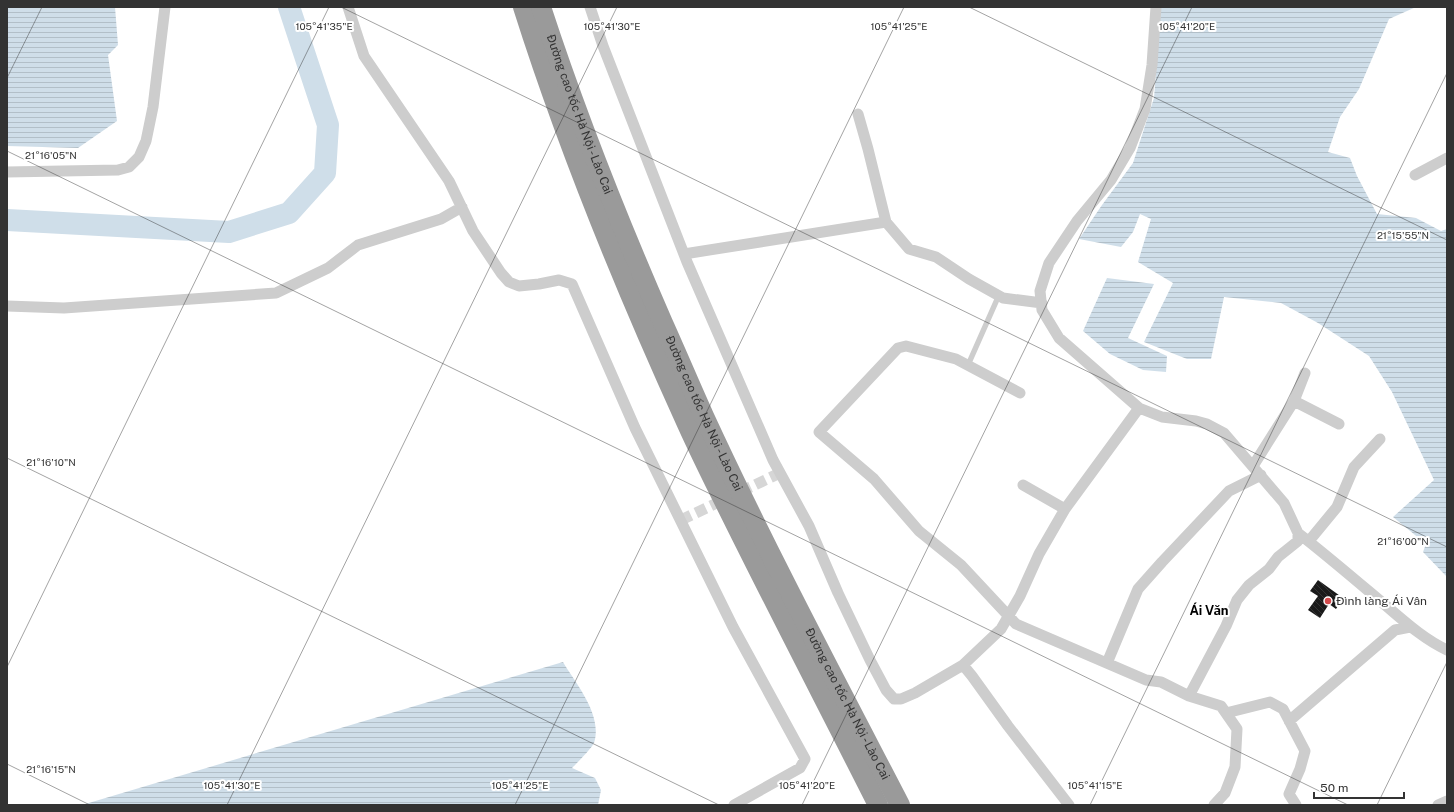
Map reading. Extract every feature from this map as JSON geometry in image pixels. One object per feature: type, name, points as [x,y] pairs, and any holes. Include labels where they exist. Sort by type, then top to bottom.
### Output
[{"type":"highway","name":"Đường cao tốc Hà Nội - Lào Cai","points":[[523,7],[582,174],[627,287],[687,425],[760,574],[878,805]]},
{"type":"highway","name":"Đường cao tốc Hà Nội - Lào Cai","points":[[541,7],[598,165],[644,280],[703,415],[774,560],[900,805]]},
{"type":"street","points":[[7,172],[118,170],[129,167],[140,157],[146,141],[153,107],[165,7]]},
{"type":"street","points":[[348,7],[364,56],[449,180],[473,231],[501,274],[509,282],[519,286],[559,280],[572,284],[635,428],[733,627],[805,759],[800,768],[734,805]]},
{"type":"street","points":[[590,7],[603,46],[684,254],[773,460],[809,526],[867,654],[886,690],[894,699],[901,699],[915,693],[962,665],[1001,629],[1020,596],[1039,554],[1065,509],[1138,408]]},
{"type":"street","points":[[1156,7],[1152,65],[1145,109],[1130,148],[1111,180],[1077,221],[1049,263],[1040,290],[1042,310],[1059,338],[1138,408],[1162,417],[1196,421],[1207,424],[1224,433],[1284,503],[1298,533],[1298,541],[1278,557],[1269,569],[1249,585],[1237,600],[1226,626],[1189,696]]},
{"type":"street","points":[[858,114],[886,222],[909,249],[936,257],[1003,298],[1042,303]]},
{"type":"street","points":[[1415,175],[1447,158]]},
{"type":"street","points":[[7,306],[64,308],[276,293],[328,268],[358,245],[441,219],[462,207]]},
{"type":"street","points":[[684,254],[886,222]]},
{"type":"street","points":[[1020,393],[956,359],[906,346],[898,348],[819,432],[874,479],[919,532],[961,565],[1016,624],[1146,680],[1161,682],[1189,696],[1221,706],[1237,729],[1235,767],[1225,793],[1214,805]]},
{"type":"street","points":[[1107,663],[1138,589],[1229,491],[1257,470],[1294,401],[1305,373]]},
{"type":"street","points":[[1294,401],[1339,424]]},
{"type":"street","points":[[1309,542],[1337,507],[1354,467],[1380,439]]},
{"type":"street","points":[[1023,484],[1065,509]]},
{"type":"street","points":[[1298,533],[1410,627],[1447,650]]},
{"type":"street","points":[[1289,721],[1395,630],[1410,627]]},
{"type":"street","points":[[962,665],[972,676],[1008,726],[1069,805]]},
{"type":"street","points":[[1226,713],[1270,702],[1283,709],[1305,751],[1300,769],[1289,794],[1296,805]]},
{"type":"street","points":[[1438,805],[1447,801]]},
{"type":"lane","points":[[968,365],[999,295]]},
{"type":"shaded area","points":[[7,7],[115,7],[118,45],[108,55],[117,121],[78,148],[7,146]]},
{"type":"shaded area","points":[[1161,7],[1416,7],[1389,19],[1359,89],[1340,117],[1328,152],[1350,158],[1357,176],[1377,214],[1416,218],[1441,231],[1447,229],[1447,577],[1423,552],[1426,544],[1393,517],[1434,480],[1392,392],[1369,356],[1318,323],[1281,303],[1224,297],[1211,359],[1187,359],[1144,342],[1173,283],[1138,262],[1151,219],[1140,214],[1133,232],[1121,247],[1079,239],[1133,163],[1154,98]]},
{"type":"shaded area","points":[[1107,278],[1154,284],[1128,338],[1167,356],[1166,372],[1143,370],[1110,354],[1083,331]]},
{"type":"shaded area","points":[[563,662],[587,700],[595,722],[596,732],[594,743],[572,768],[595,778],[601,790],[598,805],[82,805]]},
{"type":"building","name":"Đình làng Ái Vân","points":[[1318,580],[1343,598],[1336,609],[1329,604],[1320,618],[1308,610],[1318,596],[1310,591]]},
{"type":"waterway","points":[[7,220],[229,232],[289,213],[325,173],[328,125],[289,7]]},
{"type":"tunnel","points":[[681,520],[780,473]]},
{"type":"place","name":"Đình làng Ái Vân","points":[[1328,601]]},
{"type":"district","name":"Ái Văn","points":[[1209,610]]}]
